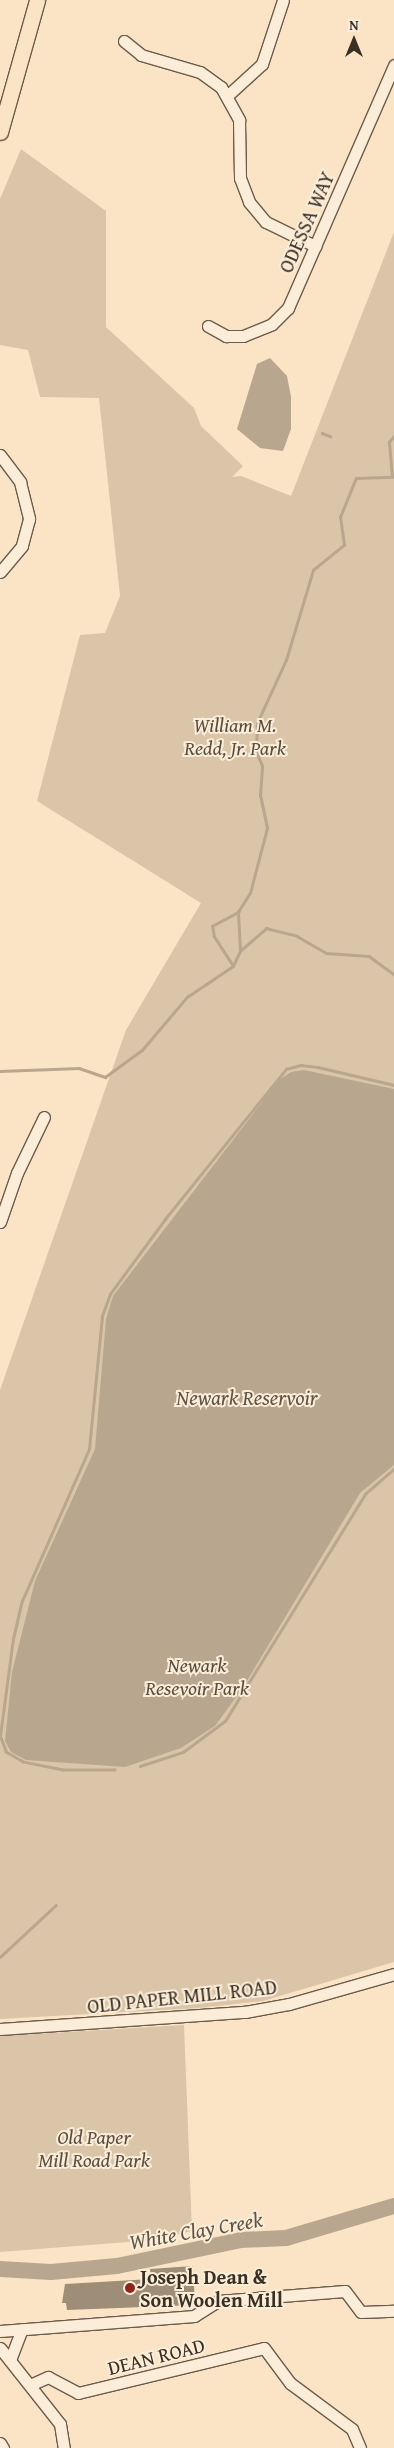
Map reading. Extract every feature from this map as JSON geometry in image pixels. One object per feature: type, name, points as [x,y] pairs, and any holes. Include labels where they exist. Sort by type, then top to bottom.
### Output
[{"type":"main road","points":[[0,132],[37,0]]},
{"type":"street","points":[[228,95],[262,64],[283,0]]},
{"type":"street","points":[[124,41],[141,55],[200,72],[228,95],[241,130],[240,178],[249,202],[266,222],[315,246]]},
{"type":"street","name":"ODESSA WAY","points":[[208,326],[234,337],[272,324],[294,297],[394,65]]},
{"type":"street","points":[[0,454],[20,482],[29,519],[22,546],[0,572]]},
{"type":"street","points":[[0,1222],[17,1173],[44,1117]]},
{"type":"street","name":"OLD PAPER MILL ROAD","points":[[0,2029],[245,2012],[289,2004],[394,1974]]},
{"type":"street","points":[[0,2331],[194,2316],[218,2301],[345,2291],[361,2312],[394,2311]]},
{"type":"street","points":[[10,2360],[22,2329]]},
{"type":"street","name":"DEAN ROAD","points":[[30,2385],[48,2377],[78,2394],[165,2375],[259,2347],[269,2351],[282,2374],[352,2429],[360,2448]]},
{"type":"street","points":[[0,2348],[60,2424],[64,2448]]},
{"type":"street","points":[[0,2443],[4,2448]]},
{"type":"green space","name":"Newark Resevoir Park","points":[[21,149],[106,211],[106,327],[194,408],[201,426],[243,466],[232,477],[241,476],[291,496],[394,232],[394,1962],[263,2001],[199,2008],[0,2019],[0,1390],[126,1030],[201,903],[37,801],[80,635],[105,633],[120,596],[99,398],[40,397],[28,350],[0,345],[0,199]]},
{"type":"green space","name":"Old Paper Mill Road Park","points":[[184,2025],[192,2231],[154,2240],[0,2252],[0,2036]]},
{"type":"water","points":[[270,358],[287,376],[291,397],[291,429],[283,451],[260,448],[237,429],[257,364]]},
{"type":"water","name":"Newark Reservoir","points":[[304,1070],[394,1089],[394,1465],[360,1493],[242,1689],[215,1726],[181,1748],[125,1767],[26,1760],[11,1752],[5,1741],[12,1672],[35,1581],[95,1449],[106,1319],[113,1296],[279,1080],[291,1072]]},
{"type":"building","name":"Joseph Dean & Son Woolen Mill","points":[[193,2266],[195,2305],[67,2310],[66,2303],[62,2303],[65,2284],[151,2279],[150,2269]]},
{"type":"waterway","points":[[322,433],[330,436]]},
{"type":"waterway","points":[[0,1071],[79,1068],[105,1077],[142,1050],[187,997],[233,966],[240,951],[238,912],[250,893],[267,828],[260,796],[262,766],[256,752],[257,723],[286,660],[313,570],[344,545],[340,517],[356,478],[392,477],[389,442],[394,436]]},
{"type":"waterway","points":[[233,966],[214,937],[212,926],[238,912]]},
{"type":"waterway","points":[[240,951],[266,928],[297,936],[326,953],[369,956],[394,974]]},
{"type":"waterway","points":[[115,1770],[63,1770],[23,1762],[6,1752],[0,1736],[13,1639],[22,1601],[89,1449],[102,1316],[110,1294],[165,1219],[286,1069],[301,1065],[318,1067],[394,1085]]},
{"type":"waterway","points":[[140,1766],[183,1752],[225,1721],[365,1494],[394,1469]]},
{"type":"waterway","points":[[0,1957],[56,1905]]},
{"type":"waterway","name":"White Clay Creek","points":[[0,2269],[51,2272],[117,2266],[241,2240],[286,2238],[394,2206]]},
{"type":"place","name":"Joseph Dean & Son Woolen Mill","points":[[130,2288]]},
{"type":"park label","name":"William M. Redd, Jr. Park","points":[[235,736]]}]
